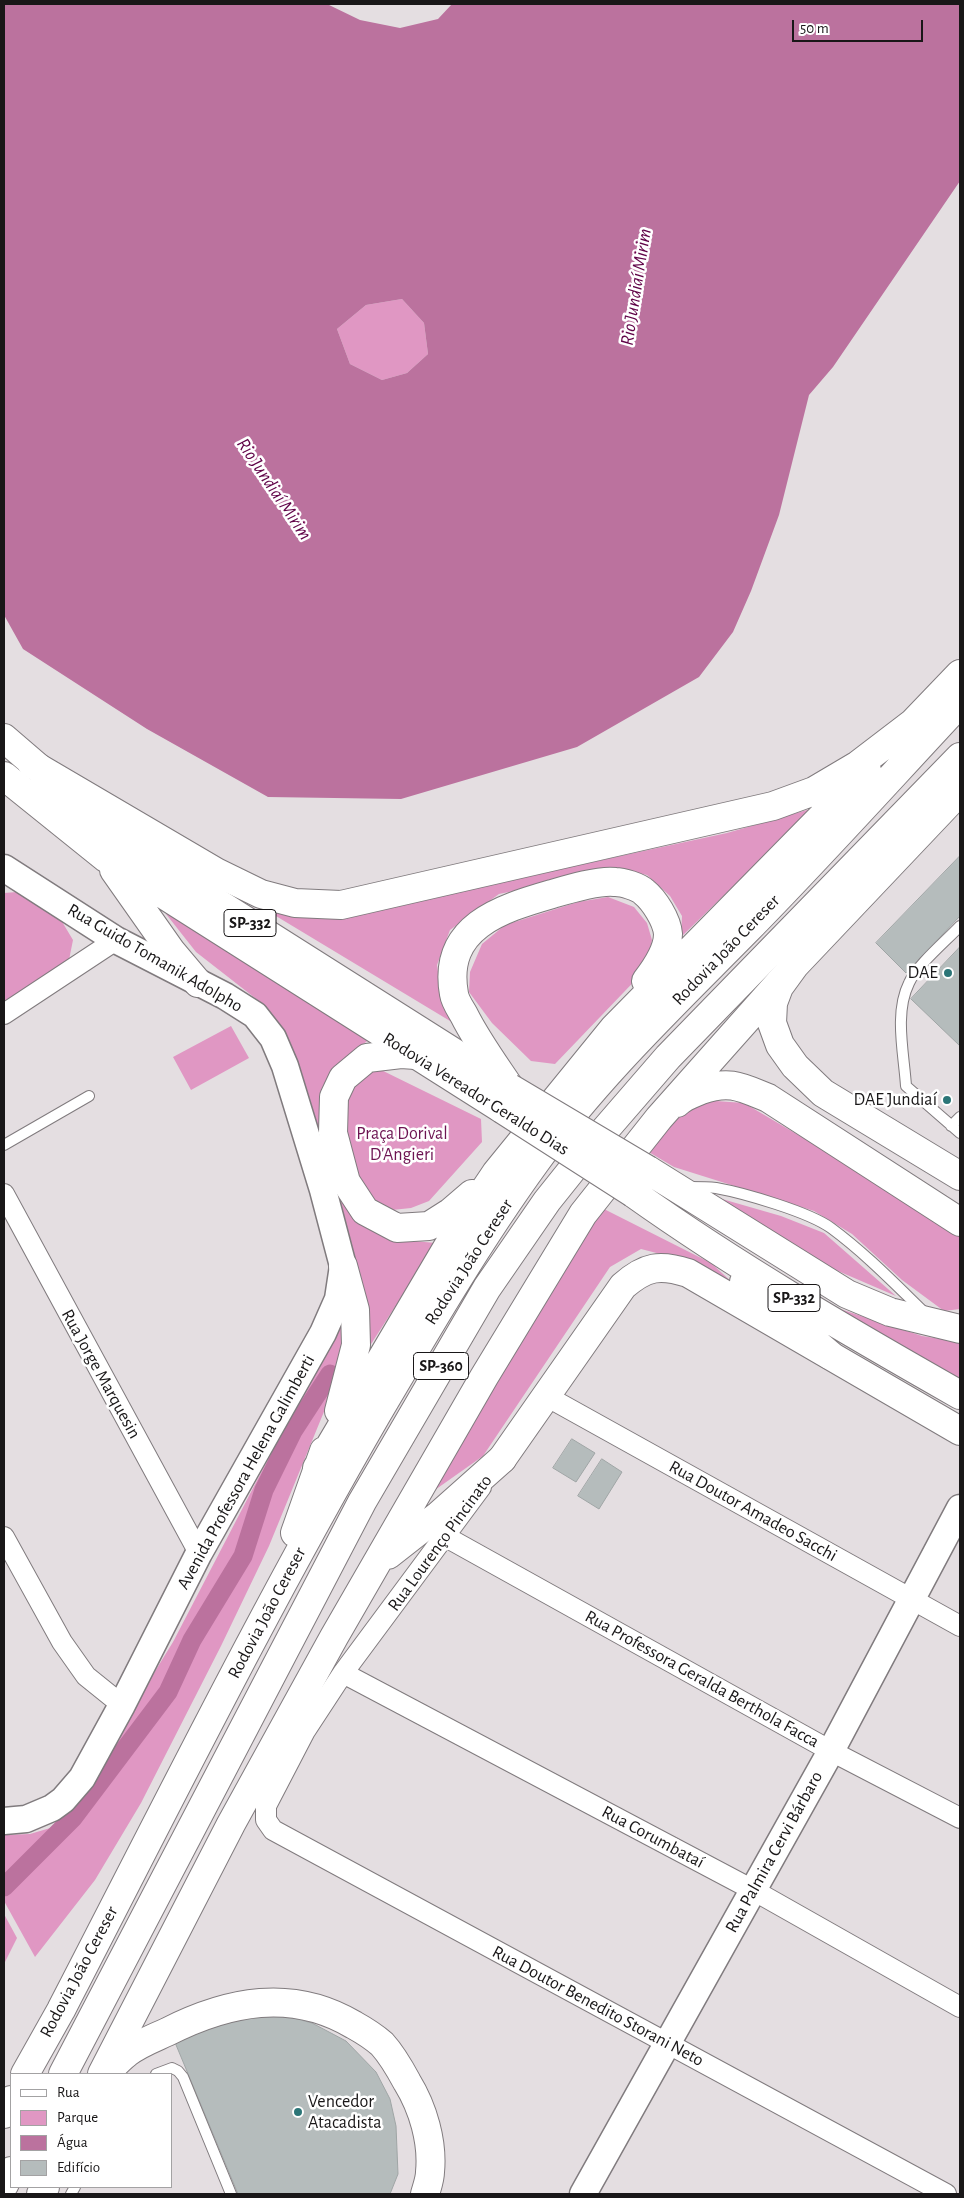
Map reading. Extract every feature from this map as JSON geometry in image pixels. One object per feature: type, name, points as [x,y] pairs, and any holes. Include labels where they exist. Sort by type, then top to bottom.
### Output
[{"type":"main road","points":[[614,1028],[960,674]]},
{"type":"main road","name":"Rodovia João Cereser","points":[[28,2067],[61,2010],[267,1612],[337,1483],[443,1300],[538,1159],[618,1061],[748,929],[960,703]]},
{"type":"main road","points":[[32,764],[216,872],[261,894],[295,903],[341,905],[774,806],[814,791],[858,765],[913,723]]},
{"type":"main road","name":"Rodovia Vereador Geraldo Dias","points":[[4,738],[118,836],[506,1099],[684,1230],[862,1339],[960,1395]]},
{"type":"main road","name":"Rodovia João Cereser","points":[[64,2073],[362,1502],[487,1288],[547,1201],[590,1146],[668,1058],[960,757]]},
{"type":"main road","name":"Rodovia Vereador Geraldo Dias","points":[[4,776],[15,794],[106,858],[416,1055],[648,1170],[847,1294],[890,1312],[952,1326]]},
{"type":"main road","points":[[105,2073],[231,1824],[377,1563],[484,1377],[583,1214],[659,1118],[795,965],[954,799]]},
{"type":"main road","points":[[106,858],[171,951],[198,983]]},
{"type":"main road","points":[[317,1468],[456,1231],[496,1173],[614,1028],[661,960],[668,934],[664,918],[643,891],[615,882],[578,886],[496,913],[462,940],[456,955],[453,974],[454,996],[506,1099]]},
{"type":"main road","points":[[795,965],[779,987],[773,1004],[772,1023],[780,1045],[795,1066],[823,1093],[960,1176]]},
{"type":"main road","points":[[416,1055],[401,1054],[367,1058],[343,1078],[334,1097],[333,1133],[346,1182],[365,1211],[397,1228],[429,1226],[451,1212],[496,1173]]},
{"type":"main road","points":[[659,1118],[684,1097],[721,1084],[740,1086],[768,1098],[960,1222]]},
{"type":"main road","points":[[684,1230],[830,1355],[960,1431]]},
{"type":"main road","points":[[267,1612],[317,1468],[340,1409],[356,1345],[355,1310],[343,1266]]},
{"type":"main road","name":"Rua Lourenço Pincinato","points":[[502,1458],[623,1286],[645,1270],[670,1267],[688,1273],[830,1355]]},
{"type":"main road","points":[[377,1563],[439,1514],[502,1458]]},
{"type":"main road","points":[[105,2073],[128,2052],[181,2025],[214,2012],[251,2003],[288,2001],[314,2007],[342,2017],[382,2044],[413,2090],[423,2116],[429,2143],[430,2173],[425,2194]]},
{"type":"main road","points":[[4,2114],[10,2102]]},
{"type":"main road","points":[[4,2185],[10,2173]]},
{"type":"street","name":"Rua Guido Tomanik Adolpho","points":[[4,868],[116,940],[225,996],[255,1015],[273,1038],[285,1066],[293,1096]]},
{"type":"street","points":[[4,1014],[116,940]]},
{"type":"street","name":"Avenida Professora Helena Galimberti","points":[[4,1821],[26,1819],[52,1808],[73,1790],[82,1778],[122,1705],[199,1552],[323,1334],[338,1299],[343,1266],[323,1190],[293,1096]]},
{"type":"street","name":"Rua Jorge Marquesin","points":[[4,1194],[199,1552]]},
{"type":"street","name":"Rua Doutor Amadeo Sacchi","points":[[546,1396],[960,1626]]},
{"type":"street","name":"Rua Lourenço Pincinato","points":[[266,1806],[304,1731],[343,1673],[446,1537],[502,1458]]},
{"type":"street","name":"Rua Palmira Cervi Bárbaro","points":[[591,2192],[667,2042],[830,1751],[960,1508]]},
{"type":"street","points":[[4,1537],[62,1642],[86,1676],[122,1705]]},
{"type":"street","name":"Rua Professora Geralda Berthola Facca","points":[[446,1537],[830,1751],[960,1818]]},
{"type":"street","name":"Rua Corumbataí","points":[[343,1673],[753,1890],[960,2007]]},
{"type":"street","name":"Rua Doutor Benedito Storani Neto","points":[[266,1806],[266,1820],[272,1830],[283,1837],[667,2042],[946,2194]]},
{"type":"lane","points":[[960,926],[909,982],[902,1010],[906,1086],[960,1133]]},
{"type":"lane","points":[[4,1145],[89,1096]]},
{"type":"lane","points":[[951,1126],[960,1117]]},
{"type":"lane","points":[[672,1186],[716,1188],[767,1202],[830,1227],[883,1273],[952,1326]]},
{"type":"lane","points":[[159,2073],[172,2068],[183,2077],[231,2194]]},
{"type":"green space","points":[[402,299],[424,323],[428,354],[407,373],[382,380],[350,364],[337,329],[366,305]]},
{"type":"green space","points":[[814,808],[681,937],[682,916],[670,896],[647,875],[618,869],[499,894],[450,930],[437,965],[442,998],[460,1027],[266,910],[300,917],[342,916],[727,833]]},
{"type":"green space","points":[[17,892],[61,920],[73,940],[68,965],[4,1003],[4,893]]},
{"type":"green space","points":[[608,897],[634,907],[647,923],[652,940],[647,968],[555,1064],[531,1061],[492,1023],[469,992],[470,972],[482,944],[505,925],[578,902]]},
{"type":"green space","points":[[168,907],[371,1038],[342,1061],[324,1090],[321,1124],[390,1239],[436,1243],[364,1355],[289,1050],[264,1005],[196,952],[166,914]]},
{"type":"green space","points":[[231,1026],[249,1058],[191,1090],[173,1057]]},
{"type":"green space","name":"Praça Dorival D'Angieri","points":[[371,1065],[481,1119],[482,1142],[429,1201],[411,1208],[392,1210],[373,1205],[349,1169],[342,1094]]},
{"type":"green space","points":[[702,1100],[744,1103],[954,1227],[960,1234],[960,1309],[944,1311],[902,1280],[852,1234],[814,1211],[674,1167],[637,1145]]},
{"type":"green space","points":[[715,1197],[781,1216],[824,1233],[896,1296],[831,1268]]},
{"type":"green space","points":[[602,1208],[711,1263],[757,1305],[684,1260],[641,1249],[610,1267],[483,1456],[408,1509]]},
{"type":"green space","points":[[831,1306],[922,1336],[960,1342],[960,1384]]},
{"type":"green space","points":[[343,1315],[348,1353],[269,1546],[221,1646],[141,1803],[95,1880],[35,1957],[4,1901],[4,1835],[30,1834],[57,1826],[73,1810],[104,1770],[130,1712],[173,1642]]},
{"type":"green space","points":[[4,1914],[17,1938],[4,1964]]},
{"type":"water","name":"Rio Jundiaí Mirim","points":[[4,4],[327,4],[360,20],[400,28],[438,19],[452,4],[960,4],[960,181],[833,367],[809,395],[779,515],[751,591],[733,632],[699,677],[577,747],[401,799],[268,797],[147,729],[23,649],[4,615]],"holes":[[[402,299],[424,323],[428,354],[407,373],[382,380],[350,364],[337,329],[366,305]]]},
{"type":"building","points":[[960,856],[960,916],[906,973],[876,943]]},
{"type":"building","name":"DAE","points":[[960,947],[960,1046],[911,999]]},
{"type":"building","points":[[572,1439],[595,1453],[576,1482],[553,1468]]},
{"type":"building","points":[[602,1459],[622,1472],[599,1509],[578,1496]]},
{"type":"building","name":"Vencedor Atacadista","points":[[272,2012],[312,2023],[346,2041],[376,2072],[390,2099],[396,2126],[398,2174],[390,2194],[238,2194],[174,2040],[225,2020]]},
{"type":"waterway","points":[[4,1887],[73,1818],[168,1692],[192,1640],[243,1556],[264,1490],[293,1431],[330,1374]]},
{"type":"place","name":"DAE","points":[[948,973]]},
{"type":"place","name":"DAE Jundiaí","points":[[947,1100]]},
{"type":"place","name":"Vencedor Atacadista","points":[[298,2112]]}]
